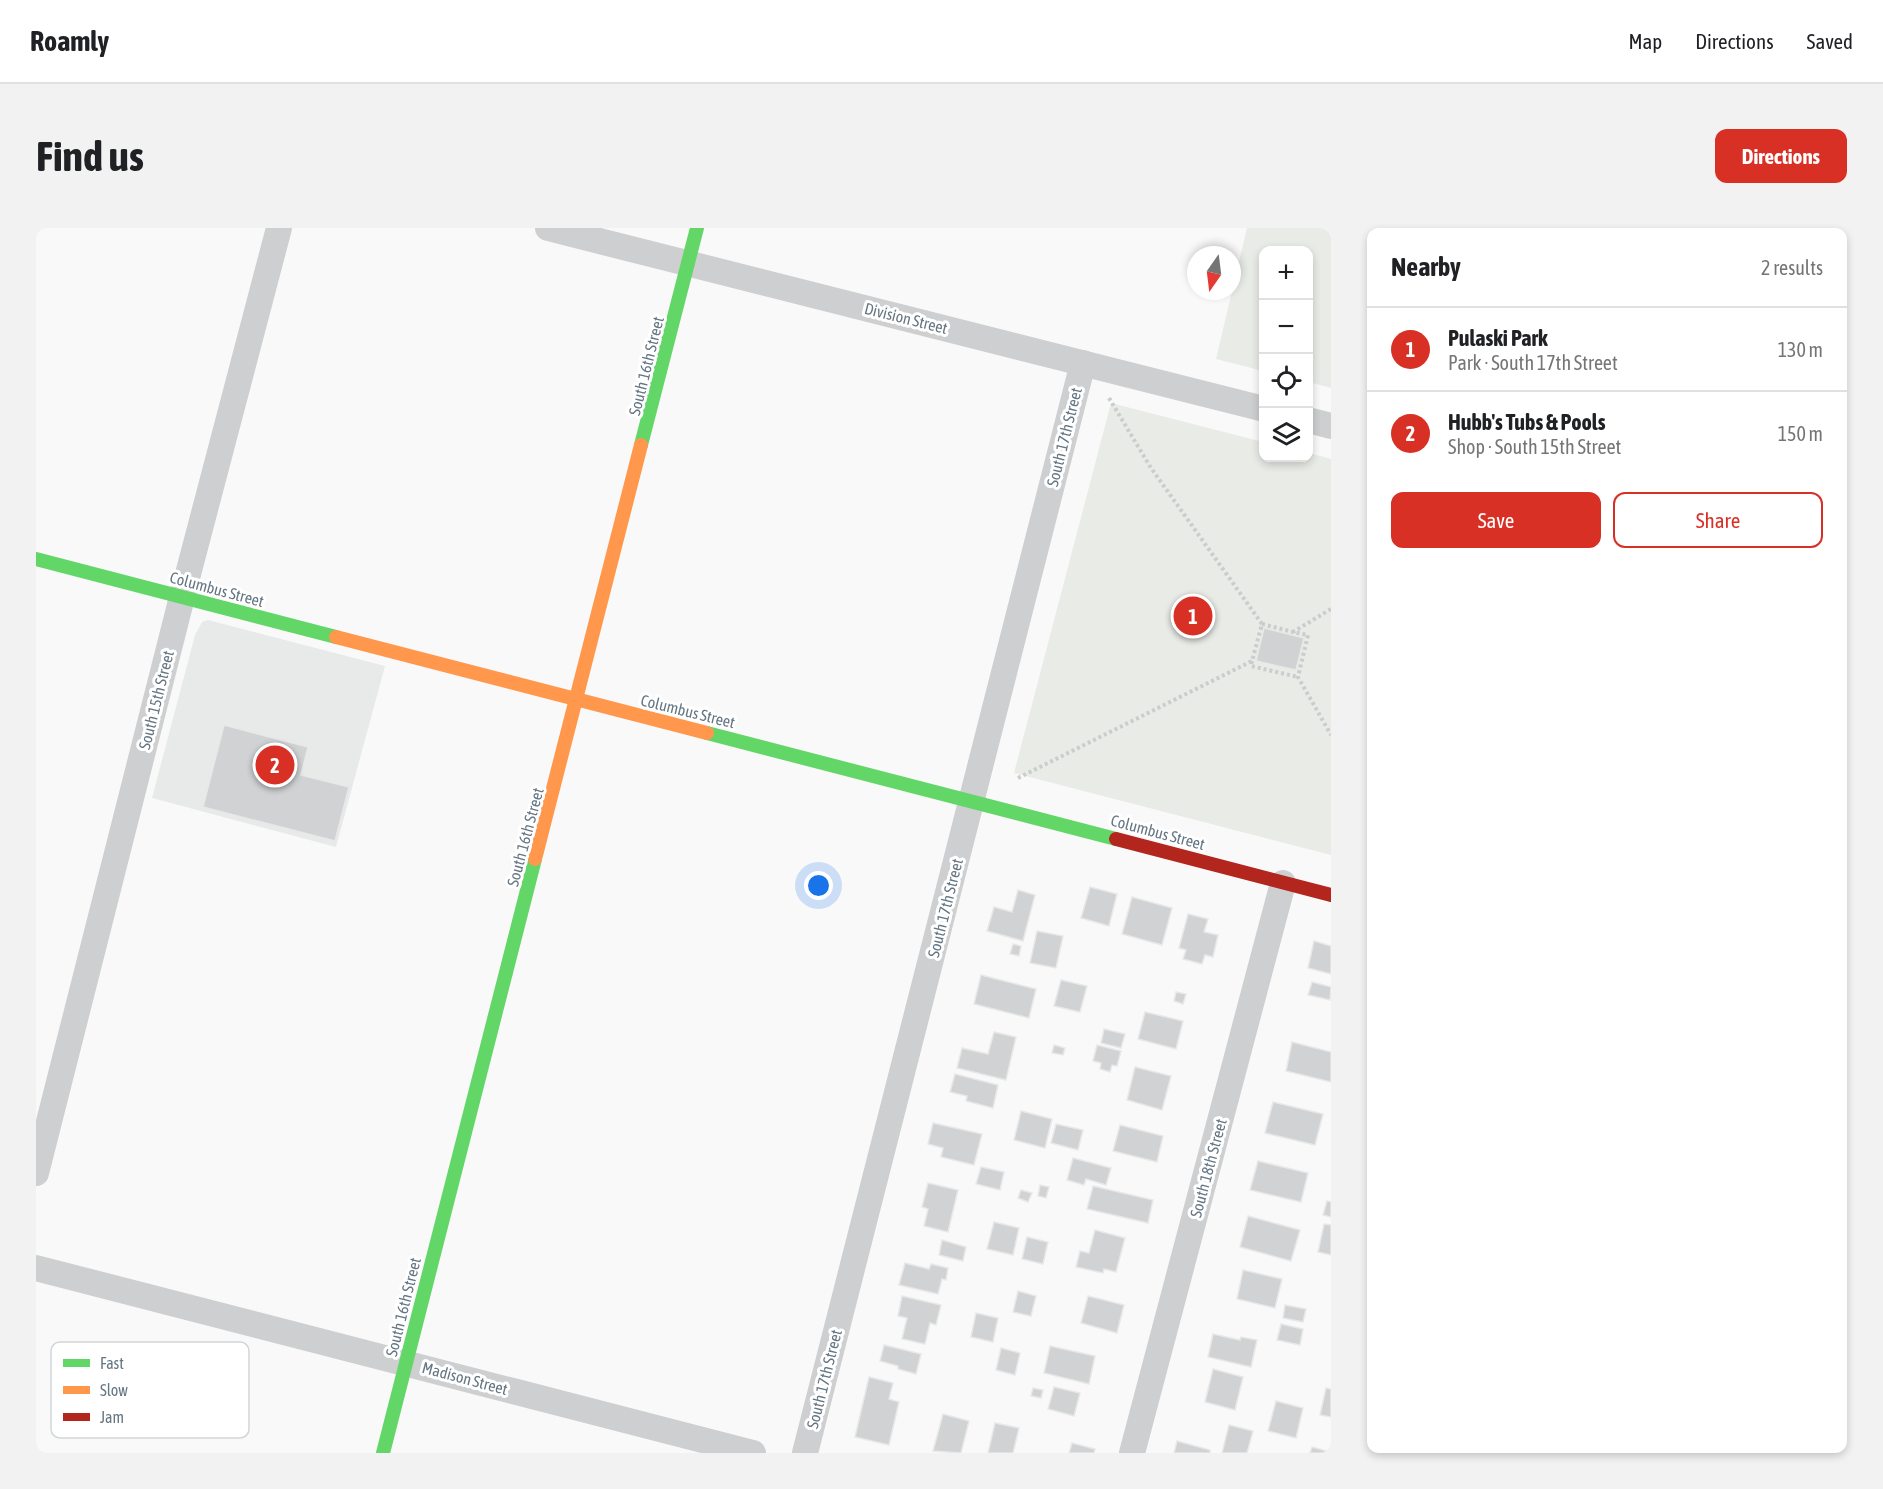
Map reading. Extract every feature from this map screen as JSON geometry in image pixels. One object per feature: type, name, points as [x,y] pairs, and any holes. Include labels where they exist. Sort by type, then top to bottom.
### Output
[{"type":"street","name":"South 15th Street","points":[[36,1173],[182,597],[279,228]]},
{"type":"street","name":"Division Street","points":[[548,228],[1259,408]]},
{"type":"street","name":"South 16th Street","points":[[383,1453],[578,700],[697,228]]},
{"type":"street","name":"South 17th Street","points":[[805,1453],[1083,363]]},
{"type":"street","points":[[1313,421],[1331,426]]},
{"type":"street","name":"Columbus Street","points":[[36,559],[973,800],[1331,895]]},
{"type":"street","name":"South 18th Street","points":[[1132,1453],[1283,882]]},
{"type":"street","name":"Madison Street","points":[[36,1268],[753,1453]]},
{"type":"path","points":[[1109,398],[1151,468],[1262,624],[1308,635],[1298,677],[1331,735]]},
{"type":"path","points":[[1293,632],[1331,609]]},
{"type":"path","points":[[1262,624],[1251,666],[1298,677]]},
{"type":"path","points":[[1018,778],[1252,661]]},
{"type":"shaded area","points":[[1247,228],[1331,228],[1331,388],[1313,383],[1313,246],[1259,246],[1259,370],[1216,359],[1230,300],[1241,300],[1241,253]]},
{"type":"shaded area","points":[[1111,403],[1259,441],[1259,462],[1313,462],[1313,454],[1331,459],[1331,855],[1014,773]]},
{"type":"shaded area","points":[[208,620],[385,666],[336,847],[152,798],[195,635],[202,622]]},
{"type":"building","points":[[1264,628],[1304,638],[1296,670],[1256,661]]},
{"type":"building","points":[[224,725],[308,747],[301,775],[349,787],[335,841],[203,807]]},
{"type":"building","points":[[1090,887],[1117,894],[1109,926],[1081,918]]},
{"type":"building","points":[[1018,890],[1035,895],[1023,941],[987,931],[994,907],[1012,912]]},
{"type":"building","points":[[1132,897],[1172,908],[1162,945],[1122,934]]},
{"type":"building","points":[[1188,914],[1208,919],[1204,932],[1218,935],[1213,957],[1205,955],[1202,964],[1183,959],[1186,950],[1179,948]]},
{"type":"building","points":[[1037,931],[1063,936],[1056,968],[1030,963]]},
{"type":"building","points":[[1314,941],[1331,946],[1331,974],[1308,968]]},
{"type":"building","points":[[1013,944],[1021,946],[1019,956],[1010,954]]},
{"type":"building","points":[[981,975],[1036,989],[1029,1018],[974,1004]]},
{"type":"building","points":[[1061,980],[1087,986],[1080,1012],[1054,1006]]},
{"type":"building","points":[[1312,982],[1331,987],[1330,1000],[1308,995]]},
{"type":"building","points":[[1176,992],[1186,994],[1183,1004],[1174,1001]]},
{"type":"building","points":[[1145,1012],[1183,1021],[1176,1049],[1138,1039]]},
{"type":"building","points":[[1104,1029],[1125,1034],[1121,1048],[1101,1043]]},
{"type":"building","points":[[994,1032],[1016,1037],[1006,1080],[957,1068],[962,1048],[988,1054]]},
{"type":"building","points":[[1292,1042],[1331,1052],[1331,1082],[1286,1071]]},
{"type":"building","points":[[1054,1045],[1065,1048],[1063,1055],[1052,1053]]},
{"type":"building","points":[[1097,1045],[1121,1051],[1117,1066],[1112,1065],[1110,1072],[1100,1069],[1101,1063],[1093,1061]]},
{"type":"building","points":[[1135,1067],[1171,1076],[1162,1110],[1127,1100]]},
{"type":"building","points":[[955,1074],[998,1085],[993,1108],[966,1101],[967,1096],[950,1092]]},
{"type":"building","points":[[1273,1102],[1323,1114],[1315,1145],[1265,1133]]},
{"type":"building","points":[[1021,1111],[1052,1119],[1045,1148],[1014,1140]]},
{"type":"building","points":[[933,1123],[982,1134],[974,1165],[941,1157],[943,1148],[928,1144]]},
{"type":"building","points":[[1056,1124],[1083,1130],[1078,1150],[1051,1143]]},
{"type":"building","points":[[1120,1125],[1163,1136],[1157,1162],[1113,1151]]},
{"type":"building","points":[[1073,1158],[1111,1168],[1106,1185],[1086,1179],[1084,1185],[1067,1180]]},
{"type":"building","points":[[1258,1161],[1308,1173],[1301,1202],[1250,1190]]},
{"type":"building","points":[[981,1167],[1004,1172],[1000,1190],[976,1184]]},
{"type":"building","points":[[928,1183],[958,1190],[948,1232],[924,1226],[928,1209],[922,1207]]},
{"type":"building","points":[[1040,1185],[1049,1187],[1046,1198],[1038,1196]]},
{"type":"building","points":[[1093,1186],[1153,1200],[1148,1223],[1087,1209]]},
{"type":"building","points":[[1021,1190],[1032,1193],[1028,1202],[1018,1198]]},
{"type":"building","points":[[1327,1201],[1331,1202],[1331,1217],[1323,1215]]},
{"type":"building","points":[[1248,1216],[1300,1230],[1291,1261],[1240,1247]]},
{"type":"building","points":[[994,1222],[1019,1228],[1013,1255],[987,1249]]},
{"type":"building","points":[[1324,1224],[1331,1225],[1331,1255],[1318,1252]]},
{"type":"building","points":[[1095,1230],[1125,1238],[1116,1272],[1104,1269],[1103,1273],[1076,1267],[1080,1251],[1089,1253]]},
{"type":"building","points":[[1027,1237],[1048,1242],[1043,1264],[1022,1259]]},
{"type":"building","points":[[942,1240],[966,1247],[963,1261],[939,1255]]},
{"type":"building","points":[[905,1263],[929,1269],[931,1264],[948,1268],[946,1280],[942,1279],[938,1294],[899,1285]]},
{"type":"building","points":[[1243,1270],[1282,1279],[1275,1308],[1237,1299]]},
{"type":"building","points":[[1018,1291],[1036,1296],[1031,1316],[1013,1312]]},
{"type":"building","points":[[902,1296],[941,1305],[936,1325],[930,1323],[925,1344],[902,1339],[907,1318],[898,1316]]},
{"type":"building","points":[[1088,1296],[1124,1305],[1117,1333],[1081,1323]]},
{"type":"building","points":[[1285,1305],[1306,1309],[1303,1322],[1283,1318]]},
{"type":"building","points":[[976,1313],[998,1318],[993,1342],[971,1337]]},
{"type":"building","points":[[1281,1324],[1303,1329],[1300,1345],[1277,1340]]},
{"type":"building","points":[[1213,1334],[1240,1340],[1241,1337],[1257,1340],[1251,1367],[1208,1357]]},
{"type":"building","points":[[884,1345],[921,1354],[916,1374],[880,1361]]},
{"type":"building","points":[[1050,1346],[1095,1356],[1089,1384],[1044,1373]]},
{"type":"building","points":[[1001,1348],[1020,1353],[1015,1375],[996,1370]]},
{"type":"building","points":[[1213,1369],[1243,1377],[1235,1410],[1205,1402]]},
{"type":"building","points":[[869,1377],[893,1383],[889,1399],[899,1402],[889,1445],[855,1437]]},
{"type":"building","points":[[1054,1387],[1080,1393],[1074,1416],[1048,1409]]},
{"type":"building","points":[[1033,1388],[1043,1390],[1041,1398],[1031,1396]]},
{"type":"building","points":[[1326,1388],[1331,1389],[1331,1417],[1320,1415]]},
{"type":"building","points":[[1276,1401],[1303,1408],[1296,1438],[1268,1431]]},
{"type":"building","points":[[943,1414],[969,1421],[961,1453],[933,1451]]},
{"type":"building","points":[[995,1423],[1019,1428],[1013,1453],[988,1453]]},
{"type":"building","points":[[1229,1425],[1253,1431],[1247,1453],[1222,1453]]},
{"type":"building","points":[[1177,1441],[1210,1450],[1210,1453],[1174,1453]]},
{"type":"building","points":[[1072,1443],[1095,1449],[1094,1453],[1069,1453]]},
{"type":"building","points":[[1312,1447],[1330,1452],[1330,1453],[1310,1453]]},
{"type":"traffic: fast","points":[[641,445],[697,228]]},
{"type":"traffic: fast","points":[[36,559],[336,637]]},
{"type":"traffic: fast","points":[[707,733],[1116,839]]},
{"type":"traffic: fast","points":[[383,1453],[535,859]]},
{"type":"traffic: slow","points":[[535,859],[641,445]]},
{"type":"traffic: slow","points":[[336,637],[707,733]]},
{"type":"traffic: jam","points":[[1116,839],[1331,895]]},
{"type":"place","name":"Pulaski Park","points":[[1193,616]]},
{"type":"place","name":"Hubb's Tubs & Pools","points":[[275,765]]}]
